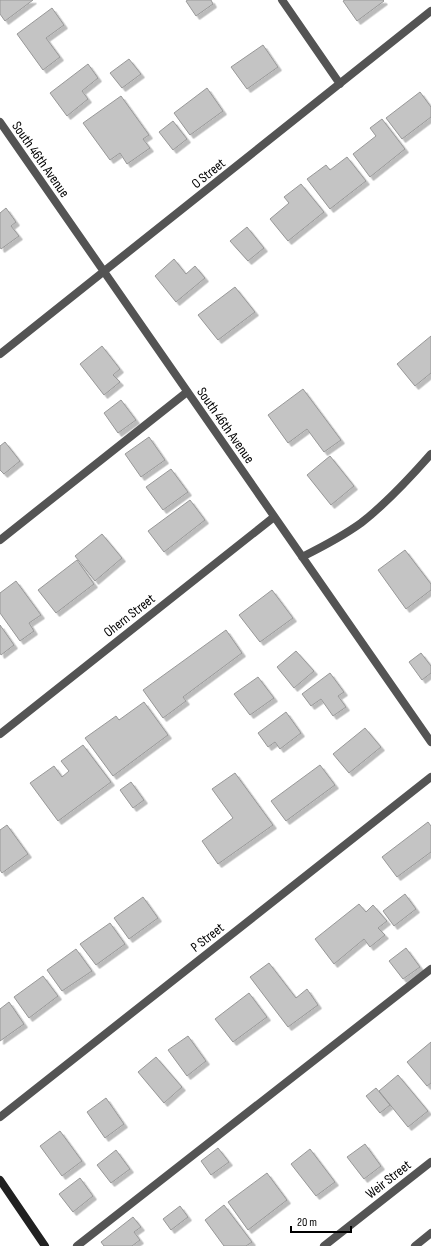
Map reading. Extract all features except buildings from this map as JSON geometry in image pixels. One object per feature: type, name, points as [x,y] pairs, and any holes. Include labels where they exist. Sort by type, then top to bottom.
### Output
[{"type":"main road","points":[[0,1180],[45,1246]]},
{"type":"street","points":[[282,0],[340,84]]},
{"type":"street","name":"O Street","points":[[0,354],[431,11]]},
{"type":"street","name":"South 46th Avenue","points":[[0,122],[431,742]]},
{"type":"street","points":[[0,540],[187,392]]},
{"type":"street","points":[[302,557],[360,524],[386,502],[431,454]]},
{"type":"street","name":"Ohern Street","points":[[0,734],[274,517]]},
{"type":"street","name":"P Street","points":[[0,1118],[431,777]]},
{"type":"street","points":[[78,1246],[431,969]]},
{"type":"street","name":"Weir Street","points":[[324,1246],[431,1162]]},
{"type":"street","points":[[415,1246],[431,1233]]}]
